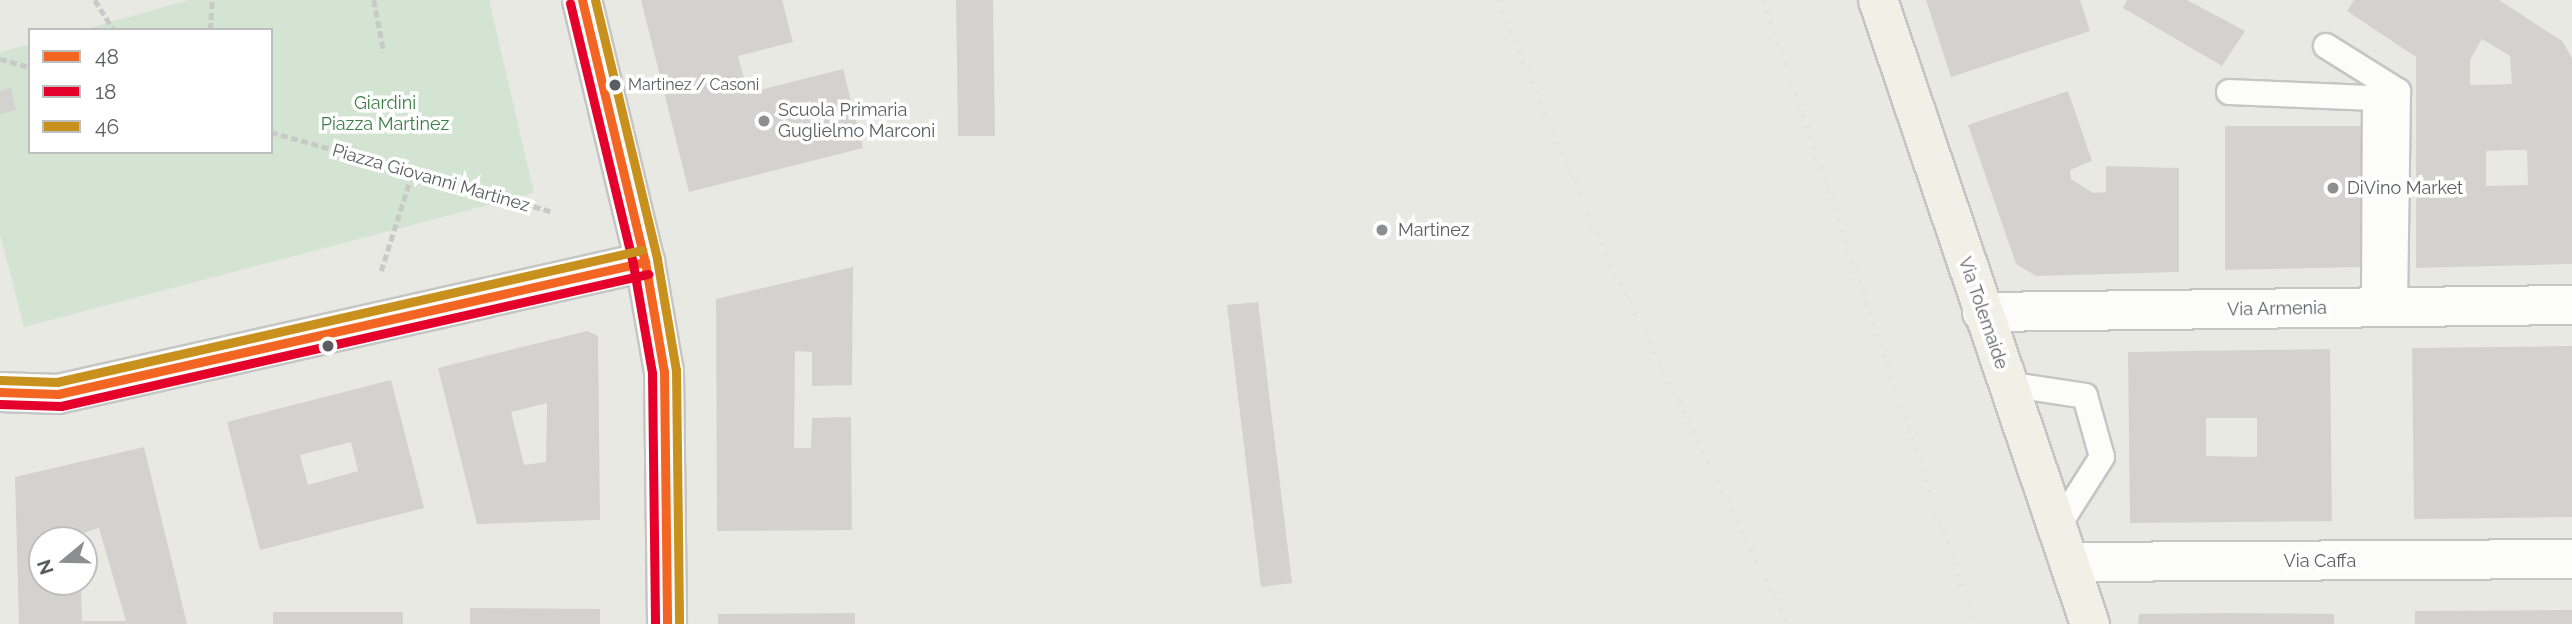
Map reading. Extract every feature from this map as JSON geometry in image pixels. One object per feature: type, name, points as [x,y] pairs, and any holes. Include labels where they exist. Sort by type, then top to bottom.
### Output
[{"type":"main road","name":"Via Tolemaide","points":[[1878,0],[2090,624]]},
{"type":"street","points":[[582,0],[645,262],[664,373],[667,624]]},
{"type":"street","points":[[0,391],[58,394],[645,262]]},
{"type":"street","name":"Via Armenia","points":[[1982,312],[2572,305]]},
{"type":"street","name":"Via Caffa","points":[[2063,545],[2572,559]]},
{"type":"lane","points":[[2326,47],[2398,91],[2384,308]]},
{"type":"lane","points":[[2229,92],[2375,97],[2384,308]]},
{"type":"lane","points":[[2007,384],[2085,396],[2102,457],[2063,545]]},
{"type":"path","points":[[95,0],[113,28]]},
{"type":"path","points":[[210,28],[212,0]]},
{"type":"path","points":[[374,0],[384,52]]},
{"type":"path","points":[[0,59],[28,66]]},
{"type":"path","name":"Piazza Giovanni Martinez","points":[[273,133],[551,211]]},
{"type":"path","points":[[381,271],[412,173]]},
{"type":"green space","name":"Giardini Piazza Martinez","points":[[189,0],[489,0],[534,193],[24,327],[0,234],[0,52],[28,45],[28,154],[273,154],[273,28],[89,28]]},
{"type":"building","name":"Scuola Primaria Guglielmo Marconi","points":[[641,0],[782,0],[793,42],[738,56],[748,93],[843,69],[863,148],[689,192]]},
{"type":"building","points":[[956,0],[993,0],[995,136],[958,136]]},
{"type":"building","points":[[1926,0],[2080,0],[2090,31],[1951,77]]},
{"type":"building","points":[[2127,0],[2187,0],[2245,31],[2222,66],[2123,8]]},
{"type":"building","points":[[2354,0],[2499,0],[2562,41],[2572,58],[2572,264],[2416,268],[2416,57],[2347,11]],"holes":[[[2482,39],[2510,56],[2512,84],[2470,85],[2470,60]],[[2527,150],[2528,185],[2486,186],[2486,151]]]},
{"type":"building","points":[[11,88],[16,110],[0,114],[0,91]]},
{"type":"building","points":[[2068,91],[2092,161],[2070,170],[2071,179],[2093,193],[2106,192],[2106,166],[2179,168],[2179,272],[2036,276],[2016,264],[1968,125]]},
{"type":"building","points":[[2225,126],[2361,126],[2361,267],[2225,270]]},
{"type":"building","points":[[853,267],[852,385],[812,386],[812,352],[795,351],[794,448],[811,448],[812,418],[851,417],[852,530],[717,531],[716,299]]},
{"type":"building","points":[[1258,302],[1292,583],[1261,587],[1227,305]]},
{"type":"building","points":[[587,331],[598,336],[600,520],[477,524],[438,368]],"holes":[[[547,403],[546,462],[524,465],[511,412]]]},
{"type":"building","points":[[2572,346],[2572,517],[2414,519],[2412,348]]},
{"type":"building","points":[[2330,349],[2332,521],[2130,523],[2128,352]],"holes":[[[2206,418],[2257,418],[2257,457],[2206,456]]]},
{"type":"building","points":[[391,380],[424,508],[260,550],[227,422]],"holes":[[[351,442],[358,471],[308,485],[300,455]]]},
{"type":"building","points":[[144,447],[187,624],[19,624],[15,477]]},
{"type":"building","points":[[470,608],[600,609],[600,624],[470,624]]},
{"type":"building","points":[[2572,610],[2572,624],[2415,624],[2415,611]]},
{"type":"building","points":[[273,612],[403,612],[403,624],[273,624]]},
{"type":"building","points":[[855,613],[855,624],[718,624],[718,614]]},
{"type":"building","points":[[2139,614],[2334,614],[2334,624],[2138,624]]},
{"type":"railway","points":[[1497,0],[1601,243],[1788,624]]},
{"type":"railway","points":[[1764,0],[1975,624]]},
{"type":"transit line","name":"48","points":[[582,0],[645,262],[664,372],[667,624]]},
{"type":"transit line","name":"46","points":[[595,0],[657,259],[676,370],[679,624]]},
{"type":"transit line","name":"18","points":[[570,3],[633,264],[652,373],[655,624]]},
{"type":"transit line","name":"46","points":[[0,380],[57,382],[642,250]]},
{"type":"transit line","name":"48","points":[[0,392],[58,394],[645,262]]},
{"type":"transit line","name":"18","points":[[0,404],[61,406],[648,274]]},
{"type":"place","name":"Martinez / Casoni","points":[[615,85]]},
{"type":"place","name":"Scuola Primaria Guglielmo Marconi","points":[[764,121]]},
{"type":"place","name":"DiVino Market","points":[[2333,188]]},
{"type":"place","name":"Martinez","points":[[1382,230]]}]
